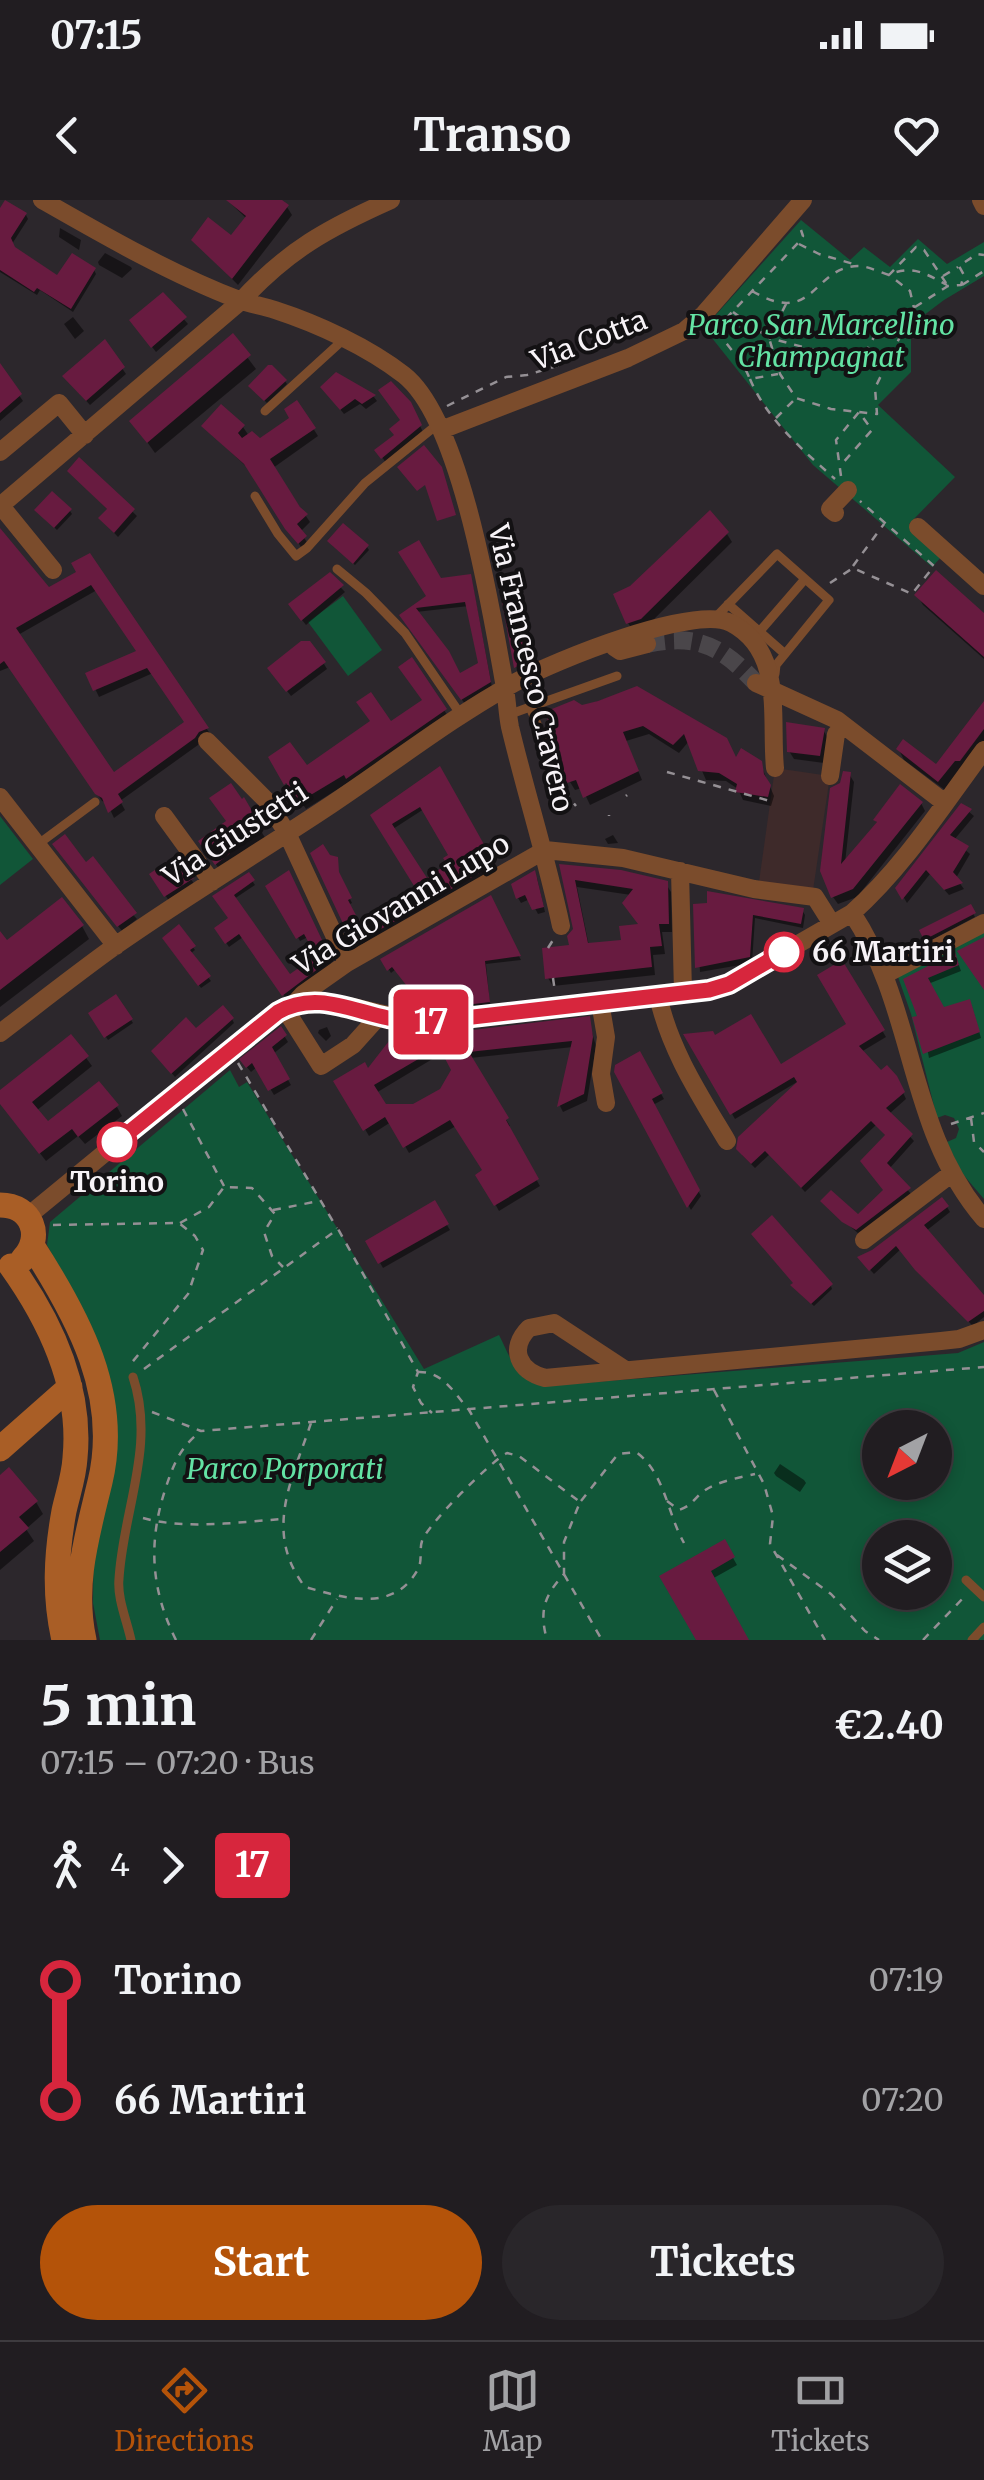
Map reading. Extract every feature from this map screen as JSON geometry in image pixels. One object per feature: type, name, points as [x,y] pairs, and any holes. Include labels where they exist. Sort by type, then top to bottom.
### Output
[{"type":"street","name":"Via Francesco Cravero","points":[[42,200],[118,243],[241,301],[297,318],[343,340],[402,374],[442,420],[472,532],[506,688],[508,715],[561,926]]},
{"type":"street","points":[[53,570],[2,502],[241,301],[267,272],[335,224],[391,200]]},
{"type":"street","name":"Via Cotta","points":[[442,420],[628,358],[684,331],[704,314],[799,205]]},
{"type":"street","points":[[0,452],[59,403],[85,435]]},
{"type":"street","points":[[834,513],[830,509],[843,486]]},
{"type":"street","points":[[918,527],[928,548],[984,586]]},
{"type":"street","points":[[722,610],[757,646],[764,688],[776,718],[776,768]]},
{"type":"street","name":"Via Giustetti","points":[[0,1033],[116,946],[506,688],[610,644],[722,610]]},
{"type":"street","points":[[610,644],[620,651],[647,644]]},
{"type":"street","points":[[764,688],[826,714],[888,756],[945,802]]},
{"type":"street","points":[[830,776],[836,734]]},
{"type":"street","points":[[207,741],[266,800],[287,833],[347,963],[339,1004]]},
{"type":"street","points":[[380,1015],[353,1045],[321,1066],[290,1006],[311,1001],[339,1004],[429,1022],[729,984],[852,913],[888,877],[984,750]]},
{"type":"street","points":[[0,797],[116,946]]},
{"type":"street","points":[[164,816],[212,882]]},
{"type":"street","name":"Via Giovanni Lupo","points":[[35,1229],[175,1094],[303,994],[543,843],[754,889],[815,897],[832,924]]},
{"type":"street","points":[[680,871],[683,992]]},
{"type":"street","points":[[852,913],[896,1004],[930,1129],[952,1174],[984,1219]]},
{"type":"street","points":[[884,975],[978,930],[984,923]]},
{"type":"street","points":[[658,996],[674,1049],[727,1141]]},
{"type":"street","points":[[600,1002],[606,1037],[600,1074],[606,1103]]},
{"type":"street","points":[[864,1240],[952,1174]]},
{"type":"street","points":[[1,1203],[17,1207],[35,1229],[88,1344],[102,1404],[102,1468],[80,1565],[84,1640]]},
{"type":"street","points":[[35,1229],[20,1262],[5,1266],[35,1300],[54,1339],[70,1386],[76,1420],[75,1462],[60,1530],[56,1588],[64,1640]]},
{"type":"street","points":[[624,1369],[554,1322],[530,1328],[516,1353],[524,1367],[545,1378],[941,1341],[984,1330]]},
{"type":"street","points":[[0,1449],[70,1386]]},
{"type":"lane","points":[[265,412],[343,340]]},
{"type":"lane","points":[[255,496],[296,556],[364,483],[442,420]]},
{"type":"lane","points":[[764,688],[776,665],[785,654],[829,600],[778,554],[722,610],[760,631],[785,654]]},
{"type":"lane","points":[[336,569],[405,633],[462,717]]},
{"type":"lane","points":[[760,631],[805,579]]},
{"type":"lane","points":[[508,715],[616,676]]},
{"type":"lane","points":[[530,707],[560,780]]},
{"type":"lane","points":[[37,845],[95,802]]},
{"type":"lane","points":[[129,1374],[141,1408],[140,1461],[118,1582],[131,1640]]},
{"type":"lane","points":[[970,1583],[984,1596]]},
{"type":"lane","points":[[972,1640],[984,1627]]},
{"type":"path","points":[[780,374],[750,378],[716,330],[804,236],[799,205]]},
{"type":"path","points":[[798,243],[819,254],[889,275],[910,291],[914,308]]},
{"type":"path","points":[[889,275],[916,247],[924,250],[940,279]]},
{"type":"path","points":[[930,295],[940,279],[977,254],[984,255]]},
{"type":"path","points":[[752,291],[786,304],[810,297],[839,270],[860,266]]},
{"type":"path","points":[[959,266],[964,275],[961,286]]},
{"type":"path","points":[[889,275],[901,269],[920,270],[948,286]]},
{"type":"path","points":[[786,304],[769,338],[780,374],[796,398],[831,409],[876,414],[876,388],[914,308],[930,295],[948,286],[961,286],[984,271]]},
{"type":"path","points":[[733,312],[769,338],[826,354],[892,354]]},
{"type":"path","points":[[865,355],[875,334],[890,334],[899,339]]},
{"type":"path","points":[[442,420],[506,376],[528,376],[561,365]]},
{"type":"path","points":[[775,419],[796,398]]},
{"type":"path","points":[[843,486],[836,440],[859,412]]},
{"type":"path","points":[[841,465],[872,430],[859,412]]},
{"type":"path","points":[[852,568],[885,523]]},
{"type":"path","points":[[667,772],[770,801]]},
{"type":"path","points":[[560,780],[567,798],[576,806]]},
{"type":"path","points":[[230,1050],[338,1229],[418,1372],[413,1387],[432,1413]]},
{"type":"path","points":[[175,1094],[224,1188]]},
{"type":"path","points":[[930,1129],[984,1114]]},
{"type":"path","points":[[971,1117],[974,1142],[984,1152]]},
{"type":"path","points":[[224,1188],[252,1188],[276,1214],[264,1232],[272,1256],[284,1268]]},
{"type":"path","points":[[35,1229],[179,1223],[209,1207],[224,1188]]},
{"type":"path","points":[[272,1210],[320,1200]]},
{"type":"path","points":[[129,1374],[188,1294],[203,1250],[195,1236],[179,1223]]},
{"type":"path","points":[[129,1374],[338,1229]]},
{"type":"path","points":[[141,1408],[201,1431],[984,1367]]},
{"type":"path","points":[[418,1372],[430,1371],[442,1378],[469,1410],[602,1640]]},
{"type":"path","points":[[714,1389],[758,1473],[772,1516],[770,1544],[825,1640]]},
{"type":"path","points":[[310,1422],[282,1510],[286,1556],[304,1586],[364,1601],[379,1599],[406,1584],[418,1570],[422,1542],[432,1525],[497,1458],[507,1453],[519,1456],[580,1502]]},
{"type":"path","points":[[176,1640],[156,1583],[152,1554],[175,1460],[185,1443],[201,1431]]},
{"type":"path","points":[[547,1640],[540,1617],[546,1594],[564,1574],[564,1542],[580,1502],[618,1454],[636,1452],[650,1462],[670,1519],[684,1543]]},
{"type":"path","points":[[665,1500],[679,1510],[693,1505],[699,1494],[718,1484],[758,1473]]},
{"type":"path","points":[[136,1516],[158,1522],[220,1523],[283,1518]]},
{"type":"path","points":[[775,1554],[831,1594],[879,1640]]},
{"type":"path","points":[[923,1640],[970,1583]]},
{"type":"path","points":[[311,1640],[338,1596]]},
{"type":"shaded area","points":[[775,768],[830,776],[812,897],[758,889]]},
{"type":"green space","name":"Parco San Marcellino Champagnat","points":[[801,220],[850,260],[864,247],[890,267],[918,239],[947,264],[984,242],[984,276],[911,325],[911,372],[878,405],[955,477],[909,524],[943,555],[932,567],[813,465],[704,328]]},
{"type":"green space","points":[[343,596],[382,650],[348,676],[308,622]]},
{"type":"green space","points":[[0,816],[33,859],[0,885]]},
{"type":"green space","points":[[984,929],[984,1199],[961,1172],[947,1142],[956,1138],[959,1129],[954,1118],[937,1118],[897,974]]},
{"type":"green space","name":"Parco Porporati","points":[[230,1070],[239,1087],[247,1082],[424,1369],[499,1335],[522,1375],[546,1386],[958,1353],[984,1342],[984,1640],[100,1640],[93,1603],[96,1337],[47,1245],[50,1222]]},
{"type":"building","points":[[5,200],[27,213],[11,238],[15,247],[57,275],[72,253],[96,268],[71,309],[0,270],[0,208]]},
{"type":"building","points":[[226,200],[282,200],[289,205],[232,279],[191,240],[208,217],[231,235],[246,216]]},
{"type":"building","points":[[163,292],[187,317],[151,348],[129,320]]},
{"type":"building","points":[[233,333],[251,355],[147,443],[129,421]]},
{"type":"building","points":[[105,339],[125,367],[86,401],[62,376]]},
{"type":"building","points":[[0,363],[22,394],[0,413]]},
{"type":"building","points":[[268,365],[287,380],[264,401],[248,386]]},
{"type":"building","points":[[336,372],[376,395],[362,404],[355,399],[340,410],[320,387]]},
{"type":"building","points":[[391,381],[411,402],[422,425],[381,459],[374,450],[394,435],[389,429],[400,420],[378,390]]},
{"type":"building","points":[[297,400],[316,428],[270,459],[308,514],[297,524],[307,536],[298,544],[244,464],[201,426],[221,404],[245,425],[238,433],[242,438],[252,431],[260,438],[289,418],[284,409]]},
{"type":"building","points":[[424,445],[442,467],[456,515],[437,521],[425,485],[417,491],[397,467]]},
{"type":"building","points":[[79,457],[135,509],[114,533],[98,518],[107,509],[67,471]]},
{"type":"building","points":[[52,491],[72,509],[54,528],[34,510]]},
{"type":"building","points":[[710,510],[729,532],[641,619],[626,624],[613,594],[630,586]]},
{"type":"building","points":[[343,523],[369,545],[353,564],[327,541]]},
{"type":"building","points":[[0,528],[49,587],[76,572],[71,563],[90,553],[209,728],[118,794],[123,802],[108,813],[102,798],[95,794],[4,661],[0,664]],"holes":[[[91,585],[136,651],[85,673],[93,691],[147,668],[184,722],[114,772],[16,628]]]},
{"type":"building","points":[[419,540],[441,578],[471,574],[491,682],[461,700],[399,615],[426,596],[398,552]],"holes":[[[465,602],[478,663],[460,673],[449,651],[416,608]]]},
{"type":"building","points":[[936,570],[984,613],[984,657],[914,595]]},
{"type":"building","points":[[330,572],[344,585],[301,621],[288,604]]},
{"type":"building","points":[[501,596],[511,596],[516,602],[529,661],[514,668]]},
{"type":"building","points":[[301,641],[310,641],[326,662],[286,692],[267,668]]},
{"type":"building","points":[[412,657],[447,709],[346,779],[344,775],[299,802],[268,757],[290,742],[307,765],[370,721],[356,702],[371,692],[391,721],[422,700],[398,667]]},
{"type":"building","points":[[637,686],[727,738],[736,757],[741,748],[762,761],[771,785],[768,797],[735,792],[737,784],[719,773],[698,771],[684,734],[673,745],[643,726],[623,732],[639,771],[583,798],[576,780],[567,783],[548,729],[547,711],[574,700],[582,705],[598,701]]},
{"type":"building","points":[[984,701],[984,729],[938,782],[896,749],[903,739],[936,764]]},
{"type":"building","points":[[786,722],[825,728],[820,756],[787,752]]},
{"type":"building","points":[[440,766],[495,864],[353,945],[310,853],[323,844],[330,855],[338,857],[339,872],[352,898],[348,900],[359,921],[416,889],[370,815]],"holes":[[[420,807],[448,855],[443,858],[447,864],[427,878],[392,824]]]},
{"type":"building","points":[[843,771],[851,772],[841,864],[877,822],[873,820],[900,784],[923,802],[853,889],[831,898],[820,871],[830,788],[840,783]]},
{"type":"building","points":[[231,783],[262,828],[215,865],[198,841],[226,821],[209,798]]},
{"type":"building","points":[[961,803],[972,809],[950,835],[969,846],[953,872],[963,883],[944,890],[926,870],[902,900],[895,888]]},
{"type":"building","points":[[65,834],[86,862],[93,856],[137,913],[117,927],[52,844]]},
{"type":"building","points":[[177,855],[194,878],[164,897],[149,874]]},
{"type":"building","points":[[559,864],[621,870],[668,881],[669,924],[659,924],[662,946],[650,947],[652,967],[545,979],[542,948],[569,945],[567,936],[573,929]],"holes":[[[575,880],[633,889],[622,903],[638,924],[619,926],[621,940],[588,943]]]},
{"type":"building","points":[[289,870],[331,959],[282,996],[239,934],[225,944],[214,928],[228,918],[212,896],[249,872],[255,880],[234,895],[290,974],[316,956],[304,934],[296,939],[265,886]]},
{"type":"building","points":[[535,870],[544,907],[532,910],[525,895],[516,899],[511,884]]},
{"type":"building","points":[[707,891],[804,908],[801,924],[753,915],[750,957],[695,968],[693,904],[707,903]]},
{"type":"building","points":[[491,895],[521,956],[485,961],[490,1002],[433,1009],[414,995],[392,967],[387,971],[380,959]]},
{"type":"building","points":[[62,897],[84,925],[0,990],[0,931],[7,940]]},
{"type":"building","points":[[971,904],[976,913],[924,940],[919,930]]},
{"type":"building","points":[[179,924],[196,946],[190,950],[211,976],[198,986],[162,938]]},
{"type":"building","points":[[984,937],[984,990],[957,951]]},
{"type":"building","points":[[955,952],[959,965],[928,978],[944,1007],[970,999],[980,1032],[923,1054],[912,1017],[917,1016],[903,979]]},
{"type":"building","points":[[842,960],[885,1030],[859,1046],[881,1070],[887,1065],[897,1076],[905,1092],[886,1108],[913,1134],[887,1163],[911,1188],[856,1230],[820,1201],[831,1190],[858,1214],[883,1190],[860,1161],[885,1135],[871,1121],[801,1188],[765,1151],[751,1164],[736,1149],[738,1137],[797,1082],[794,1077],[730,1115],[683,1034],[713,1031],[715,1035],[751,1014],[781,1064],[846,1024],[817,975]]},
{"type":"building","points":[[116,994],[133,1019],[104,1038],[88,1013]]},
{"type":"building","points":[[223,1005],[234,1018],[171,1074],[151,1051],[186,1017],[196,1028]]},
{"type":"building","points":[[590,1016],[593,1037],[584,1094],[557,1107],[572,1041],[469,1052],[509,1118],[506,1120],[539,1179],[494,1206],[475,1175],[482,1170],[450,1120],[403,1148],[385,1117],[363,1131],[333,1081],[365,1062],[368,1068],[389,1041],[404,1035]],"holes":[[[439,1047],[451,1070],[440,1089],[413,1104],[386,1104],[374,1085]]]},
{"type":"building","points":[[281,1026],[287,1035],[272,1047],[290,1079],[268,1091],[252,1063],[246,1068],[239,1059]]},
{"type":"building","points":[[71,1034],[89,1056],[32,1102],[48,1121],[99,1081],[119,1105],[78,1137],[72,1129],[39,1154],[0,1104],[0,1090]]},
{"type":"building","points":[[640,1051],[663,1093],[652,1099],[700,1190],[687,1208],[614,1072],[615,1065]]},
{"type":"building","points":[[942,1197],[949,1206],[924,1225],[984,1295],[984,1311],[968,1322],[896,1246],[869,1271],[857,1257]]},
{"type":"building","points":[[435,1200],[449,1224],[378,1264],[365,1241]]},
{"type":"building","points":[[772,1215],[833,1284],[811,1304],[790,1285],[793,1283],[751,1234]]},
{"type":"building","points":[[9,1467],[38,1501],[19,1517],[29,1528],[0,1552],[0,1475]]},
{"type":"building","points":[[725,1539],[735,1557],[711,1571],[749,1640],[696,1640],[659,1576]]},
{"type":"tunnel","points":[[647,644],[681,640],[708,646],[732,660],[756,683]]},
{"type":"bus line","name":"17","points":[[117,1142],[278,1012],[294,1004],[325,1002],[389,1018],[429,1022],[709,990],[729,984],[784,952]]},
{"type":"place","name":"66 Martiri","points":[[784,952]]},
{"type":"place","name":"Torino","points":[[117,1142]]}]
